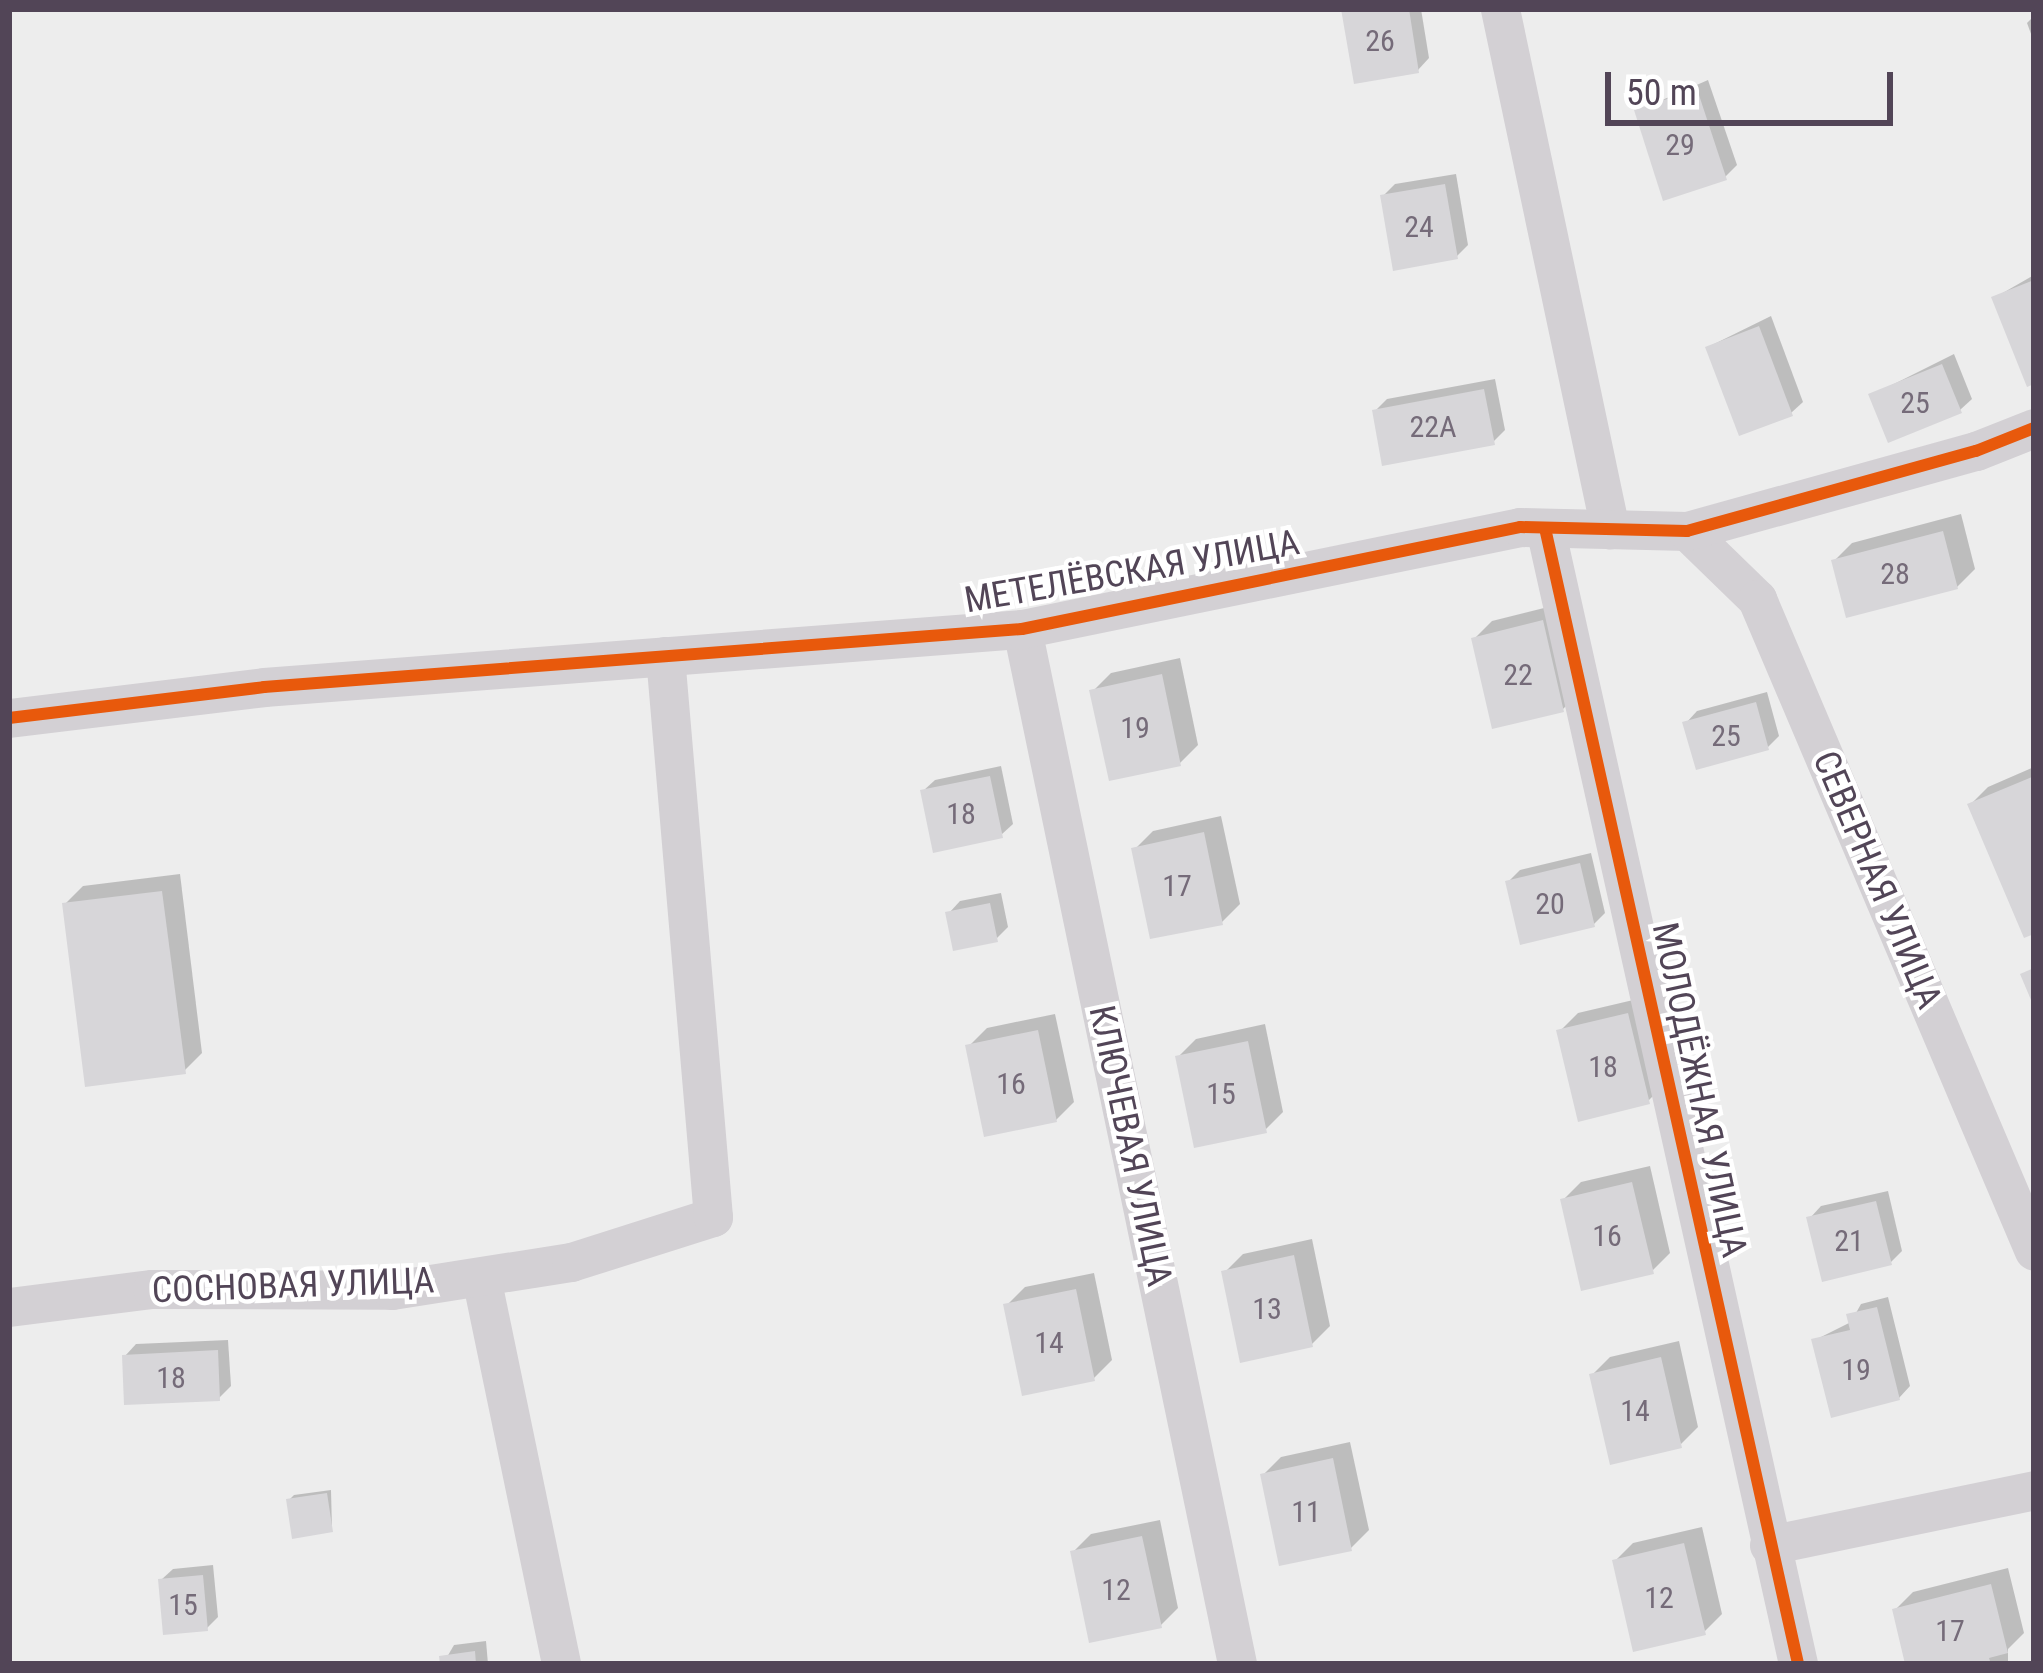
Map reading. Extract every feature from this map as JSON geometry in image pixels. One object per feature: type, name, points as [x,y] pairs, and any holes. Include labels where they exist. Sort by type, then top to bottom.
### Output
[{"type":"street","points":[[1500,9],[1610,529]]},
{"type":"street","name":"МЕТЕЛЁВСКАЯ УЛИЦА","points":[[9,718],[264,687],[1022,628],[1545,528],[1687,531],[2034,428]]},
{"type":"street","name":"МОЛОДЁЖНАЯ УЛИЦА","points":[[1545,528],[1798,1664]]},
{"type":"street","name":"СЕВЕРНАЯ УЛИЦА","points":[[1687,531],[1757,598],[2034,1251]]},
{"type":"street","name":"КЛЮЧЕВАЯ УЛИЦА","points":[[1022,628],[1237,1664]]},
{"type":"street","name":"СОСНОВАЯ УЛИЦА","points":[[9,1306],[152,1289],[392,1290],[571,1262],[713,1216],[665,656]]},
{"type":"street","points":[[481,1276],[561,1664]]},
{"type":"street","points":[[1769,1545],[2034,1490]]},
{"type":"building","points":[[1341,9],[1409,9],[1419,73],[1354,84]]},
{"type":"building","points":[[1697,89],[1727,180],[1663,201],[1634,110]]},
{"type":"building","points":[[1445,184],[1458,259],[1393,271],[1380,195]]},
{"type":"building","points":[[2034,280],[2034,384],[2027,387],[1991,297]]},
{"type":"building","points":[[1759,326],[1793,416],[1739,436],[1705,347]]},
{"type":"building","points":[[1942,364],[1962,413],[1888,443],[1868,394]]},
{"type":"building","points":[[1484,389],[1495,445],[1382,466],[1372,410]]},
{"type":"building","points":[[1943,531],[1958,589],[1846,618],[1831,560]]},
{"type":"building","points":[[1543,620],[1564,712],[1492,729],[1471,638]]},
{"type":"building","points":[[1162,674],[1181,766],[1109,781],[1089,690]]},
{"type":"building","points":[[1756,702],[1769,750],[1696,770],[1682,722]]},
{"type":"building","points":[[990,776],[1003,838],[933,853],[920,790]]},
{"type":"building","points":[[2032,777],[2034,934],[2024,938],[1967,804]]},
{"type":"building","points":[[1204,832],[1223,925],[1150,939],[1131,848]]},
{"type":"building","points":[[1580,863],[1595,927],[1520,945],[1505,881]]},
{"type":"building","points":[[162,891],[186,1074],[85,1087],[62,903]]},
{"type":"building","points":[[990,903],[998,942],[953,951],[945,912]]},
{"type":"building","points":[[2034,968],[2034,1007],[2020,974]]},
{"type":"building","points":[[1628,1013],[1650,1104],[1578,1122],[1556,1030]]},
{"type":"building","points":[[1038,1030],[1057,1122],[984,1137],[965,1045]]},
{"type":"building","points":[[1248,1041],[1267,1133],[1194,1148],[1175,1056]]},
{"type":"building","points":[[1632,1182],[1654,1274],[1581,1291],[1560,1199]]},
{"type":"building","points":[[1876,1201],[1892,1265],[1822,1282],[1806,1217]]},
{"type":"building","points":[[1294,1255],[1313,1347],[1240,1363],[1221,1271]]},
{"type":"building","points":[[1076,1289],[1095,1381],[1022,1396],[1003,1304]]},
{"type":"building","points":[[1877,1307],[1900,1400],[1831,1418],[1811,1339],[1850,1330],[1846,1314]]},
{"type":"building","points":[[218,1350],[220,1401],[124,1405],[122,1355]]},
{"type":"building","points":[[1661,1357],[1682,1448],[1610,1465],[1589,1374]]},
{"type":"building","points":[[1333,1458],[1352,1551],[1279,1566],[1260,1474]]},
{"type":"building","points":[[327,1493],[333,1532],[292,1539],[286,1499]]},
{"type":"building","points":[[1142,1536],[1162,1628],[1089,1643],[1070,1551]]},
{"type":"building","points":[[1684,1543],[1706,1635],[1633,1652],[1612,1560]]},
{"type":"building","points":[[203,1575],[208,1631],[163,1635],[158,1579]]},
{"type":"building","points":[[1991,1584],[2008,1653],[1989,1658],[1991,1664],[1905,1664],[1892,1609]]},
{"type":"building","points":[[475,1651],[476,1664],[440,1664],[439,1656]]},
{"type":"cycle path","points":[[9,718],[264,687],[1022,629],[1520,527],[1687,531],[1976,451],[2034,428]]},
{"type":"cycle path","points":[[1545,528],[1798,1664]]}]
